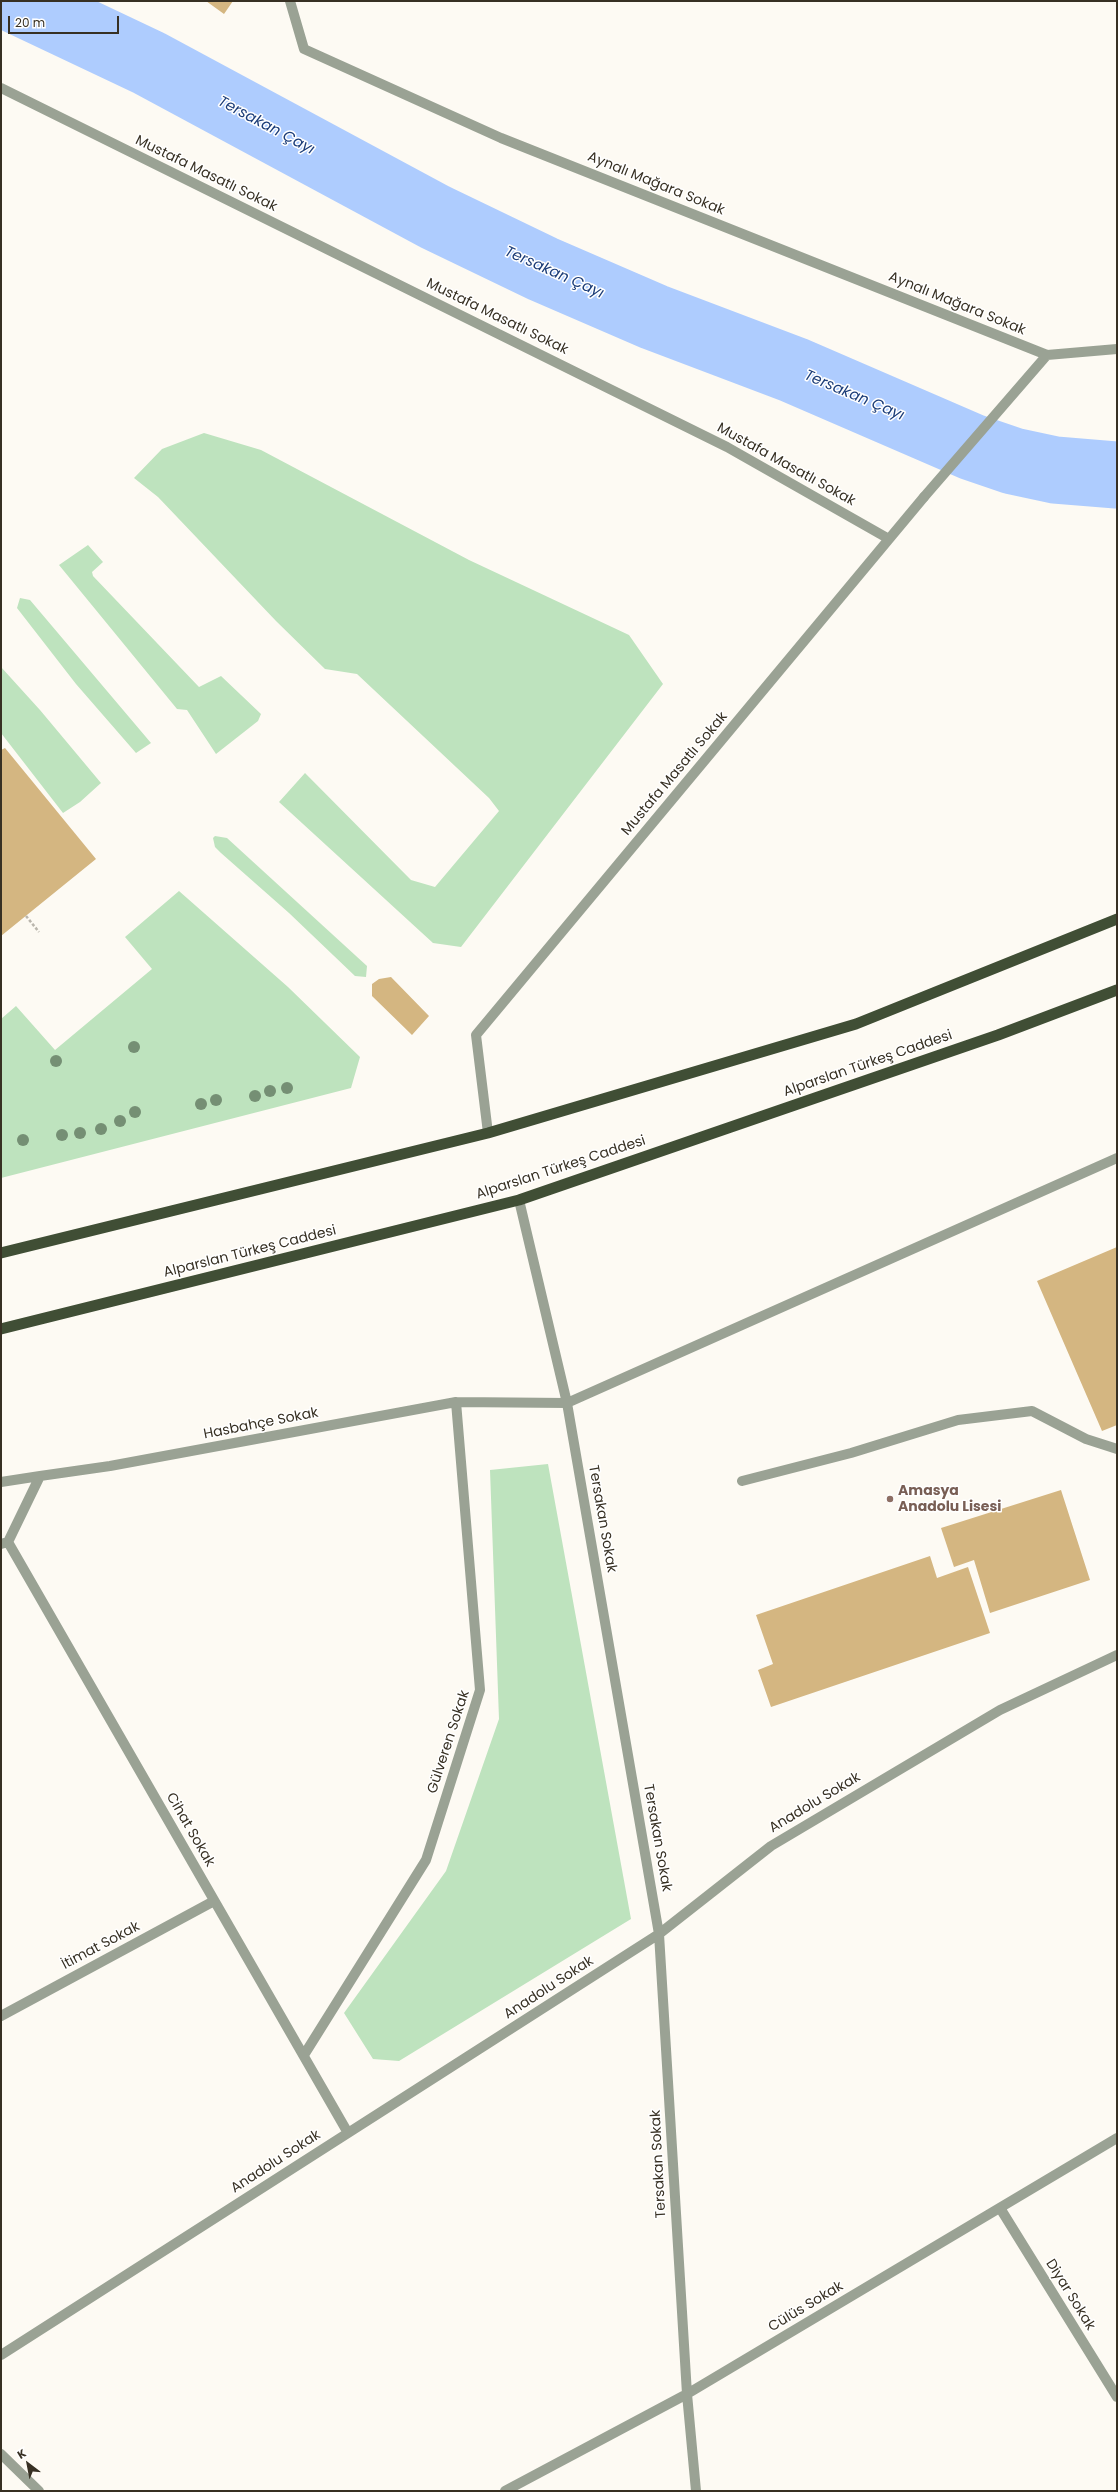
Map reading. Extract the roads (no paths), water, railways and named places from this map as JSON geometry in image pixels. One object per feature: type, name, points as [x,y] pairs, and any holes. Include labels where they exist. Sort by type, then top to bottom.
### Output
[{"type":"highway","points":[[1,1253],[488,1133],[856,1024],[1117,919]]},
{"type":"highway","name":"Alparslan Türkeş Caddesi","points":[[1,1329],[519,1200],[998,1035],[1117,990]]},
{"type":"street","name":"Aynalı Mağara Sokak","points":[[290,1],[304,49],[501,138],[1047,355]]},
{"type":"street","name":"Mustafa Masatlı Sokak","points":[[1,88],[727,447],[889,539],[476,1035],[488,1133]]},
{"type":"street","points":[[889,539],[1047,355],[1117,349]]},
{"type":"street","points":[[567,1403],[1117,1158]]},
{"type":"street","name":"Tersakan Sokak","points":[[519,1200],[567,1403],[659,1934],[687,2394],[696,2491]]},
{"type":"street","name":"Hasbahçe Sokak","points":[[1,1482],[110,1466],[456,1402],[567,1403]]},
{"type":"street","name":"Gülveren Sokak","points":[[304,2055],[426,1860],[480,1690],[456,1402]]},
{"type":"street","points":[[742,1480],[852,1454],[958,1420],[1032,1411],[1086,1439],[1117,1449]]},
{"type":"street","points":[[4,1543],[40,1476]]},
{"type":"street","name":"Cihat Sokak","points":[[4,1543],[214,1900],[348,2133]]},
{"type":"street","name":"Anadolu Sokak","points":[[1,2355],[659,1934],[771,1846],[1000,1710],[1117,1655]]},
{"type":"street","name":"İtimat Sokak","points":[[1,2016],[214,1900]]},
{"type":"street","name":"Cülüs Sokak","points":[[505,2491],[687,2394],[1117,2138]]},
{"type":"street","name":"Diyar Sokak","points":[[1000,2208],[1117,2398]]},
{"type":"street","points":[[1,2454],[39,2491]]},
{"type":"waterway","name":"Tersakan Çayı","points":[[18,1],[149,63],[435,217],[543,269],[654,317],[794,370],[972,447],[1013,461],[1055,470],[1117,475]]},
{"type":"place","name":"Amasya Anadolu Lisesi","points":[[890,1499]]}]
